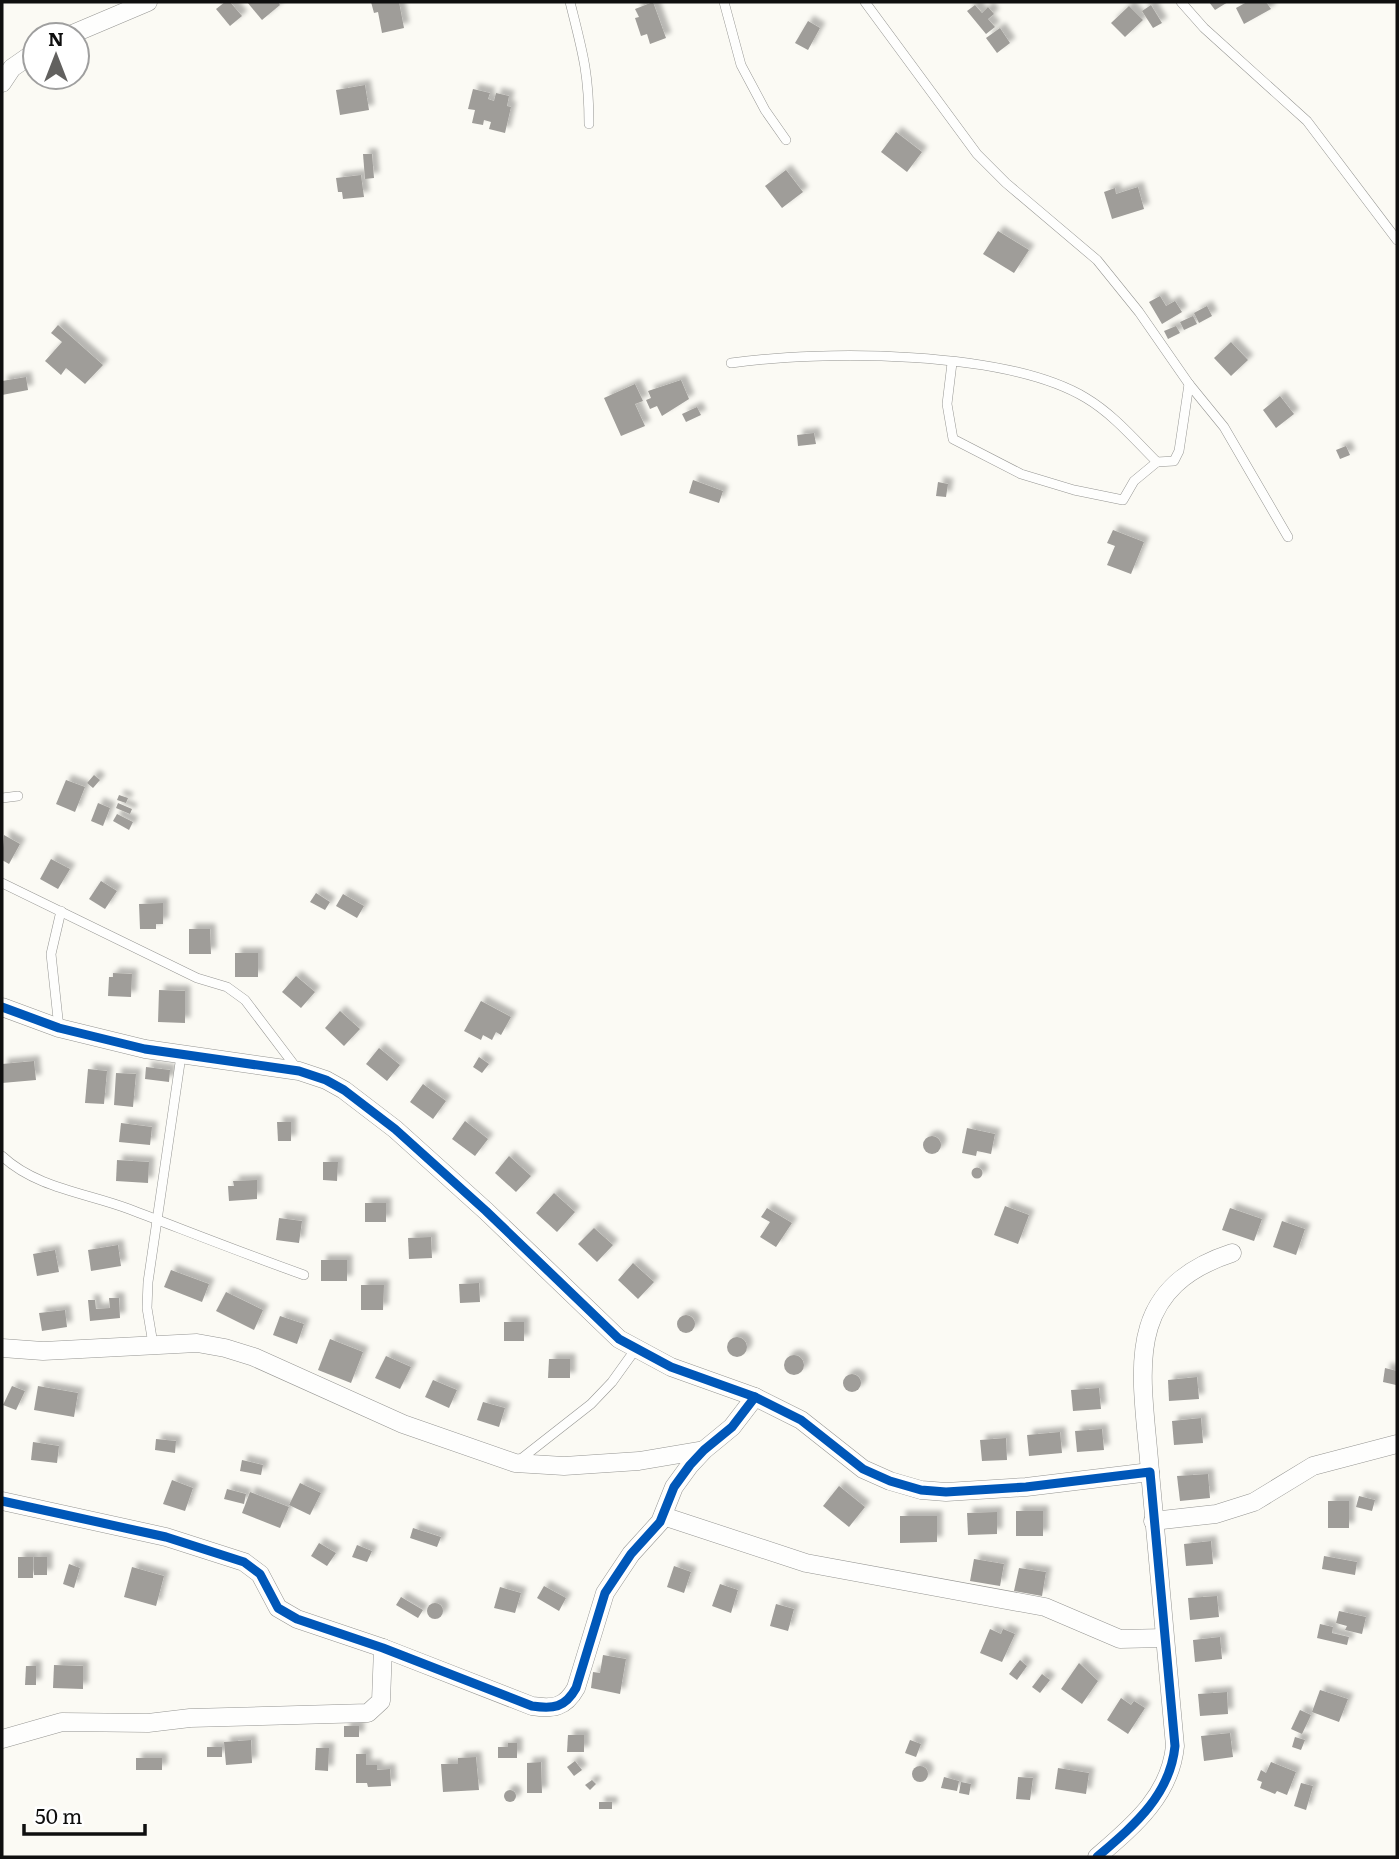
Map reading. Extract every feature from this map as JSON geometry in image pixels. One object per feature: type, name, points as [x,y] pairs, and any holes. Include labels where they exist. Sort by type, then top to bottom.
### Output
[{"type":"street","points":[[91,26],[148,2]]},
{"type":"street","points":[[2,83],[12,68],[21,62]]},
{"type":"street","points":[[2,1007],[59,1028],[181,1056],[299,1071],[344,1090],[395,1129],[486,1211],[619,1339],[671,1367],[755,1398],[801,1420],[863,1469],[921,1490],[1026,1487],[1150,1472]]},
{"type":"street","points":[[1097,1857],[1138,1820],[1170,1776],[1175,1746],[1141,1365],[1157,1304],[1177,1280],[1208,1261],[1232,1254]]},
{"type":"street","points":[[2,1348],[69,1350],[197,1343],[254,1357],[403,1424],[515,1463],[564,1466],[639,1461],[704,1450]]},
{"type":"street","points":[[2,1501],[166,1537],[244,1562],[260,1574],[278,1608],[297,1619],[383,1648],[510,1699],[532,1706],[558,1707],[569,1699],[576,1688],[606,1593],[631,1554],[663,1516],[674,1488],[704,1450],[732,1427],[755,1398]]},
{"type":"street","points":[[1153,1521],[1216,1514],[1279,1489],[1313,1466],[1397,1444]]},
{"type":"street","points":[[663,1516],[806,1563],[1045,1607],[1120,1639],[1164,1639]]},
{"type":"street","points":[[2,1739],[62,1722],[148,1723],[190,1718],[368,1713],[381,1700],[383,1648]]},
{"type":"lane","points":[[570,2],[585,53],[589,80],[589,124]]},
{"type":"lane","points":[[724,2],[741,65],[765,110],[786,141]]},
{"type":"lane","points":[[865,2],[977,155],[1097,260],[1139,312],[1189,384],[1224,427],[1288,537]]},
{"type":"lane","points":[[1181,2],[1204,28],[1307,121],[1397,240]]},
{"type":"lane","points":[[731,363],[863,355],[1007,370],[1047,380],[1086,398],[1157,462],[1170,463],[1177,456],[1189,384]]},
{"type":"lane","points":[[952,363],[947,404],[953,439],[1021,474],[1074,490],[1123,500],[1134,481],[1157,462]]},
{"type":"lane","points":[[2,798],[18,796]]},
{"type":"lane","points":[[2,883],[198,978],[227,987],[244,1000],[299,1071]]},
{"type":"lane","points":[[59,1028],[51,954],[61,911]]},
{"type":"lane","points":[[153,1344],[148,1295],[181,1056]]},
{"type":"lane","points":[[2,1156],[32,1177],[304,1275]]},
{"type":"lane","points":[[515,1463],[591,1404],[612,1382],[635,1350]]},
{"type":"building","points":[[225,2],[230,2],[242,16],[230,26],[216,9]]},
{"type":"building","points":[[247,2],[278,2],[280,5],[262,20]]},
{"type":"building","points":[[371,2],[399,2],[404,28],[382,33],[378,12],[374,13]]},
{"type":"building","points":[[653,2],[666,38],[650,44],[647,34],[641,36],[635,18],[639,17],[635,9]]},
{"type":"building","points":[[1209,2],[1228,2],[1215,10]]},
{"type":"building","points":[[1247,2],[1266,2],[1271,9],[1244,24],[1236,8]]},
{"type":"building","points":[[975,5],[982,13],[988,7],[994,14],[988,19],[995,27],[986,34],[967,11]]},
{"type":"building","points":[[1151,5],[1162,23],[1153,28],[1142,11]]},
{"type":"building","points":[[1129,6],[1143,20],[1125,37],[1111,23]]},
{"type":"building","points":[[808,21],[820,28],[808,50],[795,43]]},
{"type":"building","points":[[1000,28],[1010,43],[997,53],[986,38]]},
{"type":"building","points":[[365,85],[369,110],[340,115],[336,90]]},
{"type":"building","points":[[473,89],[490,93],[488,99],[494,101],[496,93],[509,96],[507,106],[511,107],[505,133],[489,129],[491,122],[484,120],[483,125],[472,123],[475,110],[468,109]]},
{"type":"building","points":[[896,132],[922,152],[907,172],[881,152]]},
{"type":"building","points":[[363,154],[372,154],[374,178],[365,179]]},
{"type":"building","points":[[786,170],[803,192],[782,208],[765,186]]},
{"type":"building","points":[[361,175],[364,197],[343,199],[342,192],[338,192],[336,178]]},
{"type":"building","points":[[1138,187],[1144,209],[1112,219],[1104,192],[1115,188],[1116,194]]},
{"type":"building","points":[[998,231],[1029,250],[1014,273],[983,254]]},
{"type":"building","points":[[1160,296],[1166,306],[1175,301],[1182,312],[1162,324],[1149,302]]},
{"type":"building","points":[[1207,306],[1212,316],[1199,323],[1194,313]]},
{"type":"building","points":[[1193,316],[1197,324],[1184,330],[1180,322]]},
{"type":"building","points":[[58,325],[103,365],[85,384],[66,368],[61,375],[45,361],[62,342],[51,333]]},
{"type":"building","points":[[1176,326],[1180,333],[1168,339],[1164,331]]},
{"type":"building","points":[[1231,342],[1248,360],[1231,376],[1214,358]]},
{"type":"building","points":[[26,377],[28,390],[2,395],[2,381]]},
{"type":"building","points":[[681,380],[689,399],[662,416],[657,406],[650,409],[646,400],[651,398],[648,391]]},
{"type":"building","points":[[635,384],[643,401],[635,404],[645,426],[621,436],[604,398]]},
{"type":"building","points":[[1280,396],[1294,414],[1276,428],[1263,410]]},
{"type":"building","points":[[697,407],[701,415],[686,422],[682,414]]},
{"type":"building","points":[[814,433],[816,444],[798,446],[797,435]]},
{"type":"building","points":[[1346,446],[1350,455],[1340,459],[1336,450]]},
{"type":"building","points":[[693,480],[723,491],[719,503],[689,493]]},
{"type":"building","points":[[938,482],[948,484],[946,497],[936,496]]},
{"type":"building","points":[[1113,530],[1144,542],[1131,574],[1107,565],[1115,546],[1107,543]]},
{"type":"building","points":[[94,775],[100,780],[93,788],[87,783]]},
{"type":"building","points":[[66,780],[85,787],[75,812],[56,804]]},
{"type":"building","points":[[119,795],[128,798],[126,803],[117,800]]},
{"type":"building","points":[[98,803],[110,808],[103,826],[91,821]]},
{"type":"building","points":[[118,803],[132,809],[130,814],[116,808]]},
{"type":"building","points":[[117,814],[133,822],[129,830],[113,821]]},
{"type":"building","points":[[4,835],[20,844],[9,864],[2,860]]},
{"type":"building","points":[[51,859],[70,869],[58,889],[40,879]]},
{"type":"building","points":[[101,881],[117,891],[105,909],[89,899]]},
{"type":"building","points":[[316,893],[330,902],[325,910],[310,902]]},
{"type":"building","points":[[343,894],[364,906],[357,918],[336,906]]},
{"type":"building","points":[[163,903],[163,924],[156,924],[156,929],[140,929],[139,904]]},
{"type":"building","points":[[189,929],[210,929],[211,954],[189,954]]},
{"type":"building","points":[[235,953],[258,953],[258,977],[235,977]]},
{"type":"building","points":[[113,973],[132,974],[131,997],[108,996],[109,977],[113,977]]},
{"type":"building","points":[[296,976],[315,992],[301,1008],[282,992]]},
{"type":"building","points":[[159,990],[185,991],[185,1023],[158,1022]]},
{"type":"building","points":[[481,1001],[511,1017],[501,1035],[496,1032],[492,1040],[483,1035],[481,1040],[464,1031]]},
{"type":"building","points":[[340,1011],[360,1029],[344,1046],[325,1028]]},
{"type":"building","points":[[379,1048],[400,1065],[387,1081],[366,1064]]},
{"type":"building","points":[[479,1057],[489,1064],[482,1073],[473,1067]]},
{"type":"building","points":[[34,1061],[36,1080],[2,1083],[2,1064]]},
{"type":"building","points":[[146,1067],[170,1070],[169,1082],[145,1079]]},
{"type":"building","points":[[88,1069],[107,1071],[104,1104],[85,1103]]},
{"type":"building","points":[[116,1073],[136,1074],[133,1107],[114,1105]]},
{"type":"building","points":[[423,1084],[446,1101],[433,1119],[410,1102]]},
{"type":"building","points":[[465,1121],[488,1139],[475,1156],[452,1139]]},
{"type":"building","points":[[277,1122],[291,1122],[291,1141],[278,1141]]},
{"type":"building","points":[[121,1123],[152,1127],[150,1145],[119,1142]]},
{"type":"building","points":[[967,1128],[995,1134],[991,1154],[977,1151],[976,1156],[962,1153]]},
{"type":"building","points":[[932,1136],[938,1139],[941,1145],[938,1151],[932,1154],[926,1151],[923,1145],[926,1139]]},
{"type":"building","points":[[509,1156],[531,1176],[516,1192],[495,1173]]},
{"type":"building","points":[[117,1160],[149,1162],[148,1183],[116,1181]]},
{"type":"building","points":[[323,1162],[338,1162],[337,1181],[323,1180]]},
{"type":"building","points":[[977,1167],[983,1173],[977,1179],[971,1173]]},
{"type":"building","points":[[257,1180],[257,1199],[229,1201],[228,1186],[234,1186],[233,1181]]},
{"type":"building","points":[[554,1193],[575,1212],[557,1232],[536,1213]]},
{"type":"building","points":[[365,1203],[386,1203],[386,1222],[365,1222]]},
{"type":"building","points":[[1005,1206],[1029,1215],[1018,1244],[994,1235]]},
{"type":"building","points":[[767,1208],[792,1223],[776,1247],[760,1237],[770,1222],[761,1217]]},
{"type":"building","points":[[1230,1208],[1262,1219],[1254,1241],[1222,1230]]},
{"type":"building","points":[[279,1218],[302,1221],[299,1243],[276,1240]]},
{"type":"building","points":[[1282,1221],[1305,1229],[1296,1255],[1273,1247]]},
{"type":"building","points":[[594,1228],[613,1245],[597,1262],[578,1244]]},
{"type":"building","points":[[431,1237],[432,1258],[409,1259],[408,1238]]},
{"type":"building","points":[[118,1245],[121,1266],[91,1271],[88,1250]]},
{"type":"building","points":[[55,1250],[59,1272],[37,1276],[33,1254]]},
{"type":"building","points":[[321,1260],[347,1260],[347,1281],[321,1281]]},
{"type":"building","points":[[633,1263],[654,1282],[638,1299],[618,1280]]},
{"type":"building","points":[[171,1270],[209,1284],[202,1302],[164,1287]]},
{"type":"building","points":[[479,1283],[480,1302],[460,1303],[459,1284]]},
{"type":"building","points":[[361,1285],[384,1285],[383,1310],[361,1310]]},
{"type":"building","points":[[226,1292],[263,1310],[254,1330],[216,1311]]},
{"type":"building","points":[[109,1298],[119,1298],[120,1318],[90,1321],[88,1300],[95,1300],[96,1309],[110,1308]]},
{"type":"building","points":[[65,1310],[67,1327],[42,1331],[39,1313]]},
{"type":"building","points":[[682,1315],[690,1315],[695,1324],[693,1331],[682,1333],[677,1328],[677,1320]]},
{"type":"building","points":[[280,1316],[304,1324],[297,1344],[273,1335]]},
{"type":"building","points":[[504,1322],[524,1322],[524,1341],[504,1341]]},
{"type":"building","points":[[737,1337],[744,1340],[747,1347],[744,1354],[737,1357],[730,1354],[727,1347],[730,1340]]},
{"type":"building","points":[[330,1339],[363,1352],[351,1383],[318,1370]]},
{"type":"building","points":[[794,1355],[801,1358],[804,1365],[801,1372],[794,1375],[787,1372],[784,1365],[787,1358]]},
{"type":"building","points":[[386,1356],[411,1367],[400,1389],[375,1378]]},
{"type":"building","points":[[549,1359],[570,1359],[570,1378],[548,1378]]},
{"type":"building","points":[[1385,1368],[1397,1371],[1396,1385],[1383,1382]]},
{"type":"building","points":[[848,1374],[856,1374],[861,1383],[859,1390],[848,1392],[843,1387],[843,1379]]},
{"type":"building","points":[[1197,1377],[1199,1399],[1169,1401],[1168,1380]]},
{"type":"building","points":[[433,1380],[457,1390],[449,1408],[425,1397]]},
{"type":"building","points":[[12,1386],[25,1391],[16,1410],[3,1405]]},
{"type":"building","points":[[38,1386],[78,1393],[74,1417],[34,1410]]},
{"type":"building","points":[[1099,1388],[1101,1409],[1073,1411],[1071,1390]]},
{"type":"building","points":[[483,1402],[505,1408],[499,1427],[477,1420]]},
{"type":"building","points":[[1201,1418],[1203,1443],[1174,1445],[1172,1421]]},
{"type":"building","points":[[1102,1429],[1104,1450],[1077,1452],[1075,1431]]},
{"type":"building","points":[[1060,1432],[1062,1453],[1029,1456],[1027,1435]]},
{"type":"building","points":[[1006,1438],[1007,1460],[982,1461],[980,1440]]},
{"type":"building","points":[[156,1439],[176,1441],[175,1453],[155,1450]]},
{"type":"building","points":[[33,1442],[59,1446],[57,1463],[31,1460]]},
{"type":"building","points":[[242,1460],[263,1465],[261,1475],[240,1471]]},
{"type":"building","points":[[1208,1474],[1210,1498],[1180,1501],[1177,1476]]},
{"type":"building","points":[[172,1480],[193,1488],[185,1511],[163,1504]]},
{"type":"building","points":[[300,1483],[321,1493],[310,1515],[289,1505]]},
{"type":"building","points":[[839,1486],[865,1507],[849,1527],[823,1506]]},
{"type":"building","points":[[227,1489],[246,1494],[244,1504],[224,1499]]},
{"type":"building","points":[[250,1492],[289,1507],[280,1528],[242,1513]]},
{"type":"building","points":[[1359,1496],[1375,1500],[1372,1511],[1356,1507]]},
{"type":"building","points":[[1328,1501],[1349,1501],[1349,1528],[1328,1528]]},
{"type":"building","points":[[1016,1511],[1043,1511],[1043,1536],[1016,1536]]},
{"type":"building","points":[[997,1512],[997,1534],[968,1535],[967,1513]]},
{"type":"building","points":[[900,1516],[937,1516],[937,1542],[900,1543]]},
{"type":"building","points":[[413,1528],[441,1537],[437,1547],[410,1538]]},
{"type":"building","points":[[1211,1541],[1213,1564],[1186,1566],[1184,1544]]},
{"type":"building","points":[[319,1543],[336,1553],[327,1566],[311,1556]]},
{"type":"building","points":[[357,1545],[372,1551],[367,1562],[352,1557]]},
{"type":"building","points":[[1324,1556],[1357,1562],[1355,1575],[1322,1569]]},
{"type":"building","points":[[18,1557],[33,1557],[33,1578],[18,1578]]},
{"type":"building","points":[[34,1557],[47,1557],[47,1575],[34,1575]]},
{"type":"building","points":[[974,1559],[1004,1564],[1000,1586],[970,1581]]},
{"type":"building","points":[[69,1564],[80,1568],[74,1588],[63,1584]]},
{"type":"building","points":[[674,1566],[691,1572],[684,1593],[667,1587]]},
{"type":"building","points":[[132,1567],[164,1576],[156,1606],[124,1597]]},
{"type":"building","points":[[1019,1568],[1046,1572],[1042,1596],[1014,1591]]},
{"type":"building","points":[[720,1584],[738,1590],[731,1613],[712,1606]]},
{"type":"building","points":[[544,1586],[566,1598],[559,1611],[537,1598]]},
{"type":"building","points":[[500,1587],[521,1593],[515,1613],[494,1608]]},
{"type":"building","points":[[1217,1596],[1219,1617],[1190,1620],[1188,1598]]},
{"type":"building","points":[[401,1597],[423,1610],[418,1618],[396,1605]]},
{"type":"building","points":[[435,1603],[441,1605],[441,1617],[435,1619],[429,1617],[427,1611],[429,1605]]},
{"type":"building","points":[[776,1604],[794,1609],[788,1631],[770,1626]]},
{"type":"building","points":[[1339,1611],[1366,1617],[1362,1634],[1345,1630],[1347,1626],[1336,1623]]},
{"type":"building","points":[[1320,1624],[1333,1627],[1332,1633],[1349,1637],[1347,1645],[1317,1638]]},
{"type":"building","points":[[990,1629],[1001,1634],[1003,1629],[1015,1634],[1002,1662],[980,1653]]},
{"type":"building","points":[[1220,1637],[1222,1659],[1195,1662],[1193,1640]]},
{"type":"building","points":[[603,1655],[626,1659],[620,1694],[591,1688],[593,1672],[600,1673]]},
{"type":"building","points":[[1020,1660],[1027,1666],[1017,1680],[1009,1674]]},
{"type":"building","points":[[1079,1663],[1098,1681],[1082,1704],[1061,1689]]},
{"type":"building","points":[[54,1665],[83,1666],[83,1689],[53,1688]]},
{"type":"building","points":[[26,1666],[36,1666],[36,1685],[25,1685]]},
{"type":"building","points":[[1042,1674],[1050,1680],[1040,1693],[1032,1687]]},
{"type":"building","points":[[1320,1690],[1348,1699],[1339,1722],[1312,1712]]},
{"type":"building","points":[[1227,1692],[1228,1714],[1200,1716],[1198,1694]]},
{"type":"building","points":[[1121,1698],[1131,1705],[1134,1701],[1145,1708],[1128,1734],[1107,1720]]},
{"type":"building","points":[[1300,1710],[1311,1715],[1302,1734],[1291,1729]]},
{"type":"building","points":[[344,1726],[359,1726],[359,1737],[344,1737]]},
{"type":"building","points":[[1230,1733],[1233,1757],[1204,1761],[1201,1736]]},
{"type":"building","points":[[568,1735],[584,1735],[584,1752],[567,1752]]},
{"type":"building","points":[[1295,1737],[1305,1740],[1301,1750],[1292,1747]]},
{"type":"building","points":[[251,1740],[252,1763],[226,1765],[224,1742]]},
{"type":"building","points":[[910,1740],[921,1744],[916,1757],[905,1753]]},
{"type":"building","points":[[508,1743],[517,1743],[517,1758],[498,1758],[498,1747],[508,1747]]},
{"type":"building","points":[[207,1747],[222,1747],[222,1757],[207,1757]]},
{"type":"building","points":[[316,1748],[329,1748],[328,1771],[315,1770]]},
{"type":"building","points":[[356,1754],[366,1754],[366,1765],[377,1765],[377,1770],[390,1769],[391,1786],[368,1787],[367,1783],[356,1783]]},
{"type":"building","points":[[476,1757],[479,1790],[443,1792],[441,1764],[458,1764],[458,1758]]},
{"type":"building","points":[[136,1758],[162,1758],[162,1770],[136,1770]]},
{"type":"building","points":[[575,1761],[582,1770],[574,1776],[567,1767]]},
{"type":"building","points":[[541,1762],[542,1793],[527,1793],[527,1763]]},
{"type":"building","points":[[1271,1762],[1296,1772],[1287,1795],[1260,1788],[1262,1782],[1257,1780],[1261,1770],[1266,1773]]},
{"type":"building","points":[[917,1766],[923,1766],[928,1774],[926,1780],[917,1782],[912,1777],[912,1771]]},
{"type":"building","points":[[1058,1768],[1089,1773],[1086,1794],[1055,1789]]},
{"type":"building","points":[[944,1777],[959,1781],[957,1791],[941,1788]]},
{"type":"building","points":[[1018,1777],[1033,1778],[1030,1800],[1016,1799]]},
{"type":"building","points":[[592,1780],[596,1784],[590,1790],[585,1785]]},
{"type":"building","points":[[961,1782],[971,1784],[969,1795],[959,1793]]},
{"type":"building","points":[[1301,1783],[1313,1786],[1306,1810],[1294,1806]]},
{"type":"building","points":[[510,1790],[516,1796],[510,1802],[504,1796]]},
{"type":"building","points":[[599,1802],[612,1802],[612,1809],[599,1809]]},
{"type":"cycle path","points":[[2,1007],[59,1028],[145,1049],[299,1071],[326,1080],[344,1090],[395,1129],[486,1211],[619,1339],[671,1367],[755,1397],[801,1420],[863,1469],[890,1481],[921,1490],[946,1492],[1026,1487],[1150,1472],[1175,1746],[1172,1764],[1158,1795],[1124,1834],[1097,1857]]},
{"type":"cycle path","points":[[2,1501],[166,1537],[244,1562],[260,1574],[278,1608],[297,1619],[383,1648],[532,1706],[552,1707],[567,1700],[576,1688],[605,1593],[631,1554],[660,1522],[674,1487],[704,1450],[732,1427],[755,1397]]}]
